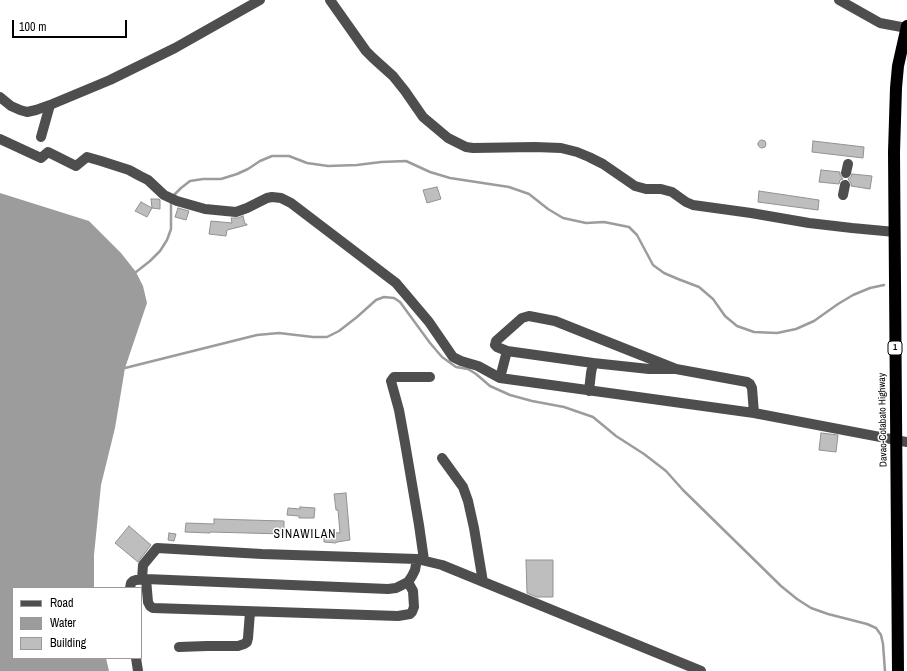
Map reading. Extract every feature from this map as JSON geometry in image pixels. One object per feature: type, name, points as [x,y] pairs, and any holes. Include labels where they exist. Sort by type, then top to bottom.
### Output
[{"type":"highway","name":"Davao-Cotabato Highway","points":[[898,671],[901,441],[894,152],[898,66],[907,28]]},
{"type":"street","points":[[0,97],[16,108],[27,112],[50,105],[110,80],[175,48],[260,0]]},
{"type":"street","points":[[330,0],[366,51],[393,76],[423,117],[448,138],[466,147],[561,148],[590,157],[635,186],[646,189],[661,189],[672,192],[693,205],[816,224],[895,232]]},
{"type":"street","points":[[839,0],[880,24],[907,28]]},
{"type":"street","points":[[42,137],[50,105]]},
{"type":"street","points":[[0,139],[41,158],[48,152],[76,166],[87,157],[129,170],[148,180],[164,195],[177,201],[205,209],[236,212],[268,198],[281,198],[291,203],[396,283],[429,322],[453,357],[461,362],[478,366],[500,378],[754,413],[901,441]]},
{"type":"street","points":[[676,369],[555,321],[529,316],[522,318],[517,322],[496,341],[495,345],[496,347],[507,351],[649,369],[676,369],[747,382],[752,388],[754,413]]},
{"type":"street","points":[[500,378],[507,351]]},
{"type":"street","points":[[589,391],[593,362]]},
{"type":"street","points":[[130,587],[133,581],[144,579],[388,589],[396,588],[408,582],[420,560],[419,525],[402,430],[391,381],[394,377],[430,377]]},
{"type":"street","points":[[442,458],[462,487],[468,502],[483,582]]},
{"type":"street","points":[[408,582],[413,591],[414,607],[410,614],[398,616],[153,608],[148,602],[143,565],[157,548],[262,554],[420,560],[442,565],[700,671]]},
{"type":"street","points":[[179,647],[238,646],[244,644],[247,642],[248,638],[250,612]]},
{"type":"street","points":[[136,659],[138,671]]},
{"type":"water","points":[[0,193],[89,221],[121,253],[136,272],[143,286],[147,303],[125,368],[115,428],[101,485],[94,555],[94,587],[12,587],[12,659],[106,659],[109,671],[0,671]]},
{"type":"building","points":[[760,140],[764,140],[766,144],[764,148],[760,148],[758,146],[758,142]]},
{"type":"building","points":[[813,141],[864,147],[863,158],[812,152]]},
{"type":"building","points":[[821,170],[840,172],[843,179],[840,180],[839,184],[819,182]]},
{"type":"building","points":[[852,174],[872,176],[870,189],[851,186],[848,179]]},
{"type":"building","points":[[437,187],[441,199],[427,203],[423,190]]},
{"type":"building","points":[[759,191],[819,200],[818,210],[758,202]]},
{"type":"building","points":[[151,199],[160,200],[160,209],[152,208]]},
{"type":"building","points":[[141,202],[152,208],[147,217],[135,211]]},
{"type":"building","points":[[178,208],[189,211],[186,220],[175,217]]},
{"type":"building","points":[[243,216],[245,224],[247,225],[227,230],[226,236],[209,234],[211,221],[232,223],[231,218]]},
{"type":"building","points":[[821,433],[838,435],[836,452],[819,450]]},
{"type":"building","points":[[346,493],[350,540],[336,543],[324,542],[324,532],[340,533],[338,510],[336,510],[334,494]]},
{"type":"building","points":[[300,507],[315,508],[314,518],[299,518],[299,516],[287,515],[288,508],[300,509]]},
{"type":"building","points":[[214,519],[284,521],[284,534],[185,532],[186,523],[214,524]]},
{"type":"building","points":[[129,526],[151,545],[138,562],[115,543]]},
{"type":"building","points":[[169,533],[176,534],[174,541],[168,540]]},
{"type":"building","points":[[526,560],[553,560],[553,597],[537,597],[527,593]]},
{"type":"waterway","points":[[173,196],[190,181],[221,179],[237,174],[272,156],[289,156],[307,163],[328,166],[406,161],[430,172],[450,178],[509,187],[529,194],[548,209],[563,218],[586,223],[604,222],[629,227],[637,235],[653,265],[664,273],[699,287],[713,299],[725,316],[737,326],[754,332],[777,333],[796,329],[814,321],[853,295],[870,288],[884,285]]},
{"type":"waterway","points":[[136,272],[160,251],[167,240],[171,229],[171,203]]},
{"type":"waterway","points":[[125,368],[257,335],[279,333],[327,337],[339,331],[376,300],[384,297],[394,298],[400,302],[442,357],[456,367],[468,369],[490,386],[510,395],[564,407],[593,417],[616,436],[644,454],[666,471],[683,490],[781,586],[797,599],[811,608],[876,628],[881,635],[883,644],[885,671]]},
{"type":"district","name":"SINAWILAN","points":[[305,535]]}]
